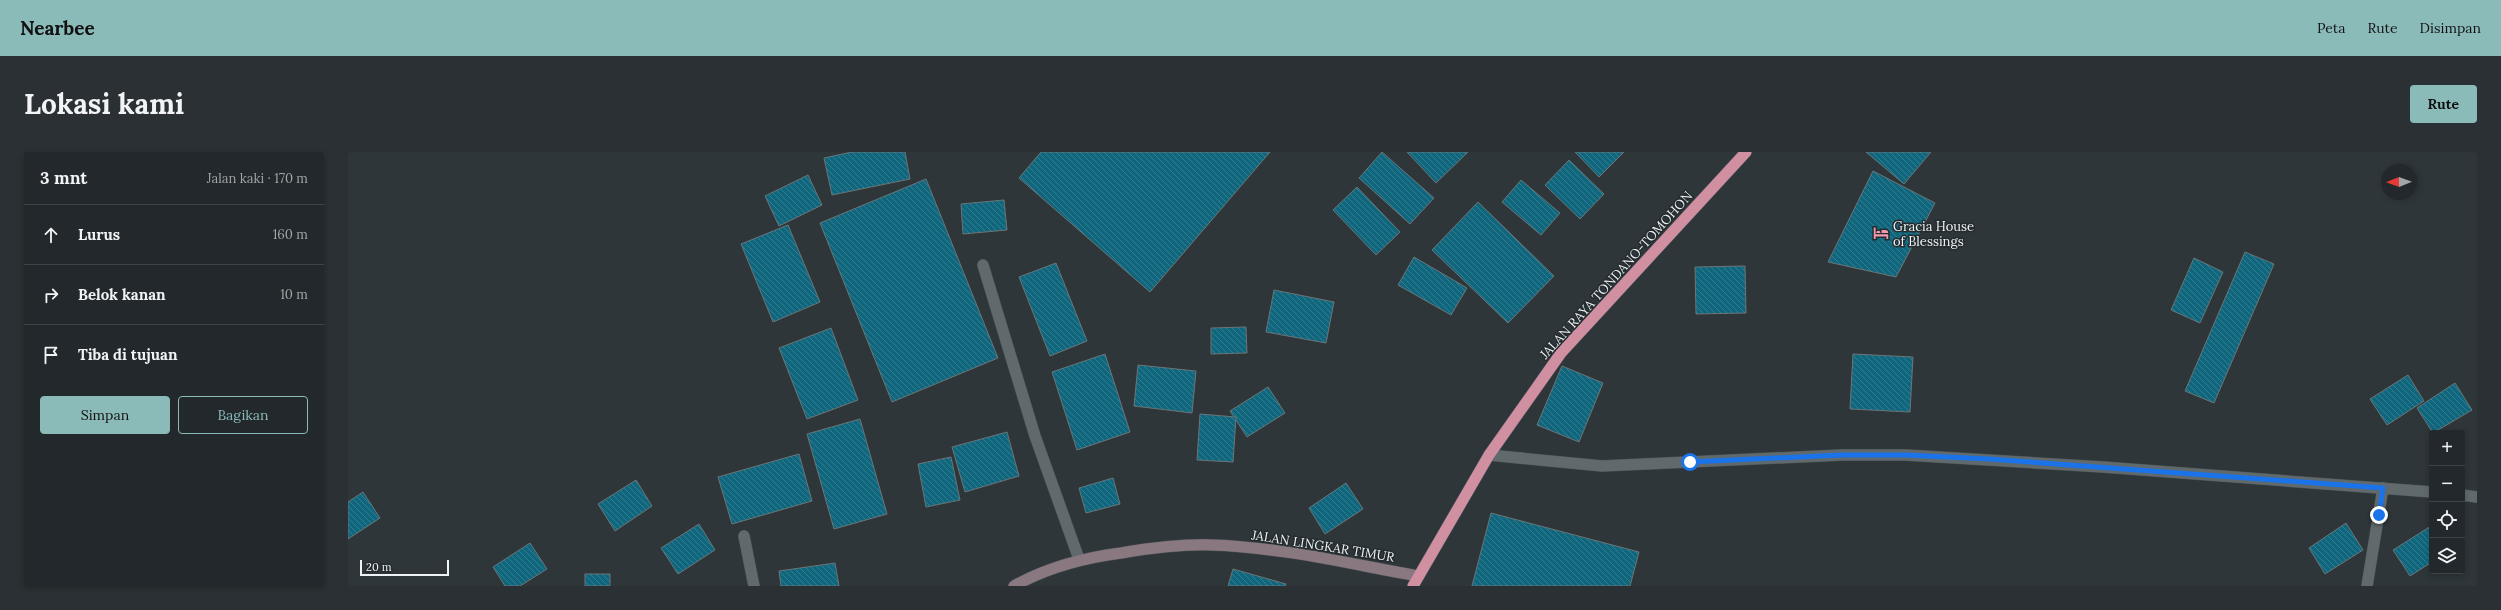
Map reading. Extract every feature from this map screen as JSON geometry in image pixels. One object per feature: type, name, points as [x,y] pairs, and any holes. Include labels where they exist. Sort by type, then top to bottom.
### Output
[{"type":"highway","name":"JALAN RAYA TONDANO-TOMOHON","points":[[1416,581],[1489,455],[1561,353],[1746,152]]},
{"type":"main road","name":"JALAN LINGKAR TIMUR","points":[[1014,586],[1030,577],[1079,559],[1162,546],[1211,545],[1277,551],[1416,581]]},
{"type":"street","points":[[983,265],[1035,436],[1079,559]]},
{"type":"street","points":[[1489,455],[1602,466],[1842,455],[1905,455],[1989,459],[2429,492]]},
{"type":"street","points":[[2367,586],[2383,488]]},
{"type":"street","points":[[2465,495],[2477,497]]},
{"type":"street","points":[[744,536],[754,586]]},
{"type":"building","points":[[852,152],[905,152],[910,179],[832,195],[824,158]]},
{"type":"building","points":[[1041,152],[1270,152],[1150,292],[1019,178]]},
{"type":"building","points":[[1382,152],[1434,198],[1410,224],[1359,178]]},
{"type":"building","points":[[1407,152],[1468,152],[1436,183]]},
{"type":"building","points":[[1575,152],[1624,152],[1599,177]]},
{"type":"building","points":[[1866,152],[1931,152],[1904,184]]},
{"type":"building","points":[[1569,160],[1604,194],[1580,219],[1545,185]]},
{"type":"building","name":"Gracia House of Blessings","points":[[1873,171],[1935,203],[1896,277],[1828,262]]},
{"type":"building","points":[[808,175],[822,205],[779,226],[765,196]]},
{"type":"building","points":[[926,179],[998,358],[892,402],[820,223]]},
{"type":"building","points":[[1521,180],[1560,213],[1541,235],[1502,202]]},
{"type":"building","points":[[1357,187],[1400,232],[1376,255],[1333,210]]},
{"type":"building","points":[[1004,200],[1007,230],[963,234],[961,204]]},
{"type":"building","points":[[1478,202],[1554,276],[1508,323],[1432,250]]},
{"type":"building","points":[[788,225],[820,302],[773,322],[741,244]]},
{"type":"building","points":[[2245,252],[2274,264],[2214,403],[2185,391]]},
{"type":"building","points":[[1414,257],[1467,288],[1451,315],[1398,285]]},
{"type":"building","points":[[2194,258],[2223,272],[2200,323],[2171,310]]},
{"type":"building","points":[[1056,263],[1087,341],[1050,356],[1019,277]]},
{"type":"building","points":[[1745,266],[1746,313],[1696,314],[1695,267]]},
{"type":"building","points":[[1274,290],[1334,302],[1326,343],[1266,332]]},
{"type":"building","points":[[1246,327],[1247,353],[1211,354],[1211,328]]},
{"type":"building","points":[[831,328],[858,400],[807,419],[779,348]]},
{"type":"building","points":[[1105,354],[1130,432],[1077,450],[1052,372]]},
{"type":"building","points":[[1853,354],[1913,357],[1910,412],[1850,409]]},
{"type":"building","points":[[1138,365],[1196,371],[1192,413],[1134,406]]},
{"type":"building","points":[[1562,366],[1603,383],[1579,442],[1537,425]]},
{"type":"building","points":[[2408,375],[2424,401],[2387,425],[2370,399]]},
{"type":"building","points":[[2455,383],[2472,410],[2438,430],[2431,430],[2417,408]]},
{"type":"building","points":[[1268,387],[1285,413],[1247,437],[1230,411]]},
{"type":"building","points":[[1200,414],[1236,417],[1233,462],[1197,460]]},
{"type":"building","points":[[860,419],[887,514],[834,529],[807,434]]},
{"type":"building","points":[[1007,432],[1019,476],[965,492],[952,447]]},
{"type":"building","points":[[799,454],[812,501],[732,524],[718,477]]},
{"type":"building","points":[[951,457],[960,500],[926,507],[918,464]]},
{"type":"building","points":[[1113,478],[1120,504],[1086,513],[1079,488]]},
{"type":"building","points":[[636,480],[652,506],[615,531],[598,504]]},
{"type":"building","points":[[1346,483],[1363,509],[1325,534],[1309,508]]},
{"type":"building","points":[[363,492],[380,518],[348,539],[348,502]]},
{"type":"building","points":[[1491,513],[1639,552],[1630,586],[1472,586]]},
{"type":"building","points":[[2346,523],[2363,550],[2325,574],[2309,548]]},
{"type":"building","points":[[699,524],[715,550],[678,574],[661,548]]},
{"type":"building","points":[[2429,527],[2429,564],[2410,576],[2393,550]]},
{"type":"building","points":[[530,543],[547,569],[520,586],[505,586],[493,567]]},
{"type":"building","points":[[835,563],[839,586],[781,586],[779,571]]},
{"type":"building","points":[[1233,569],[1286,584],[1285,586],[1228,586]]},
{"type":"building","points":[[585,574],[610,574],[610,586],[585,586]]},
{"type":"place","name":"Gracia House of Blessings","points":[[1881,233]]},
{"type":"route","points":[[1690,462],[1842,455],[1905,455],[1989,459],[2209,476],[2298,481],[2383,488],[2379,515]]}]
